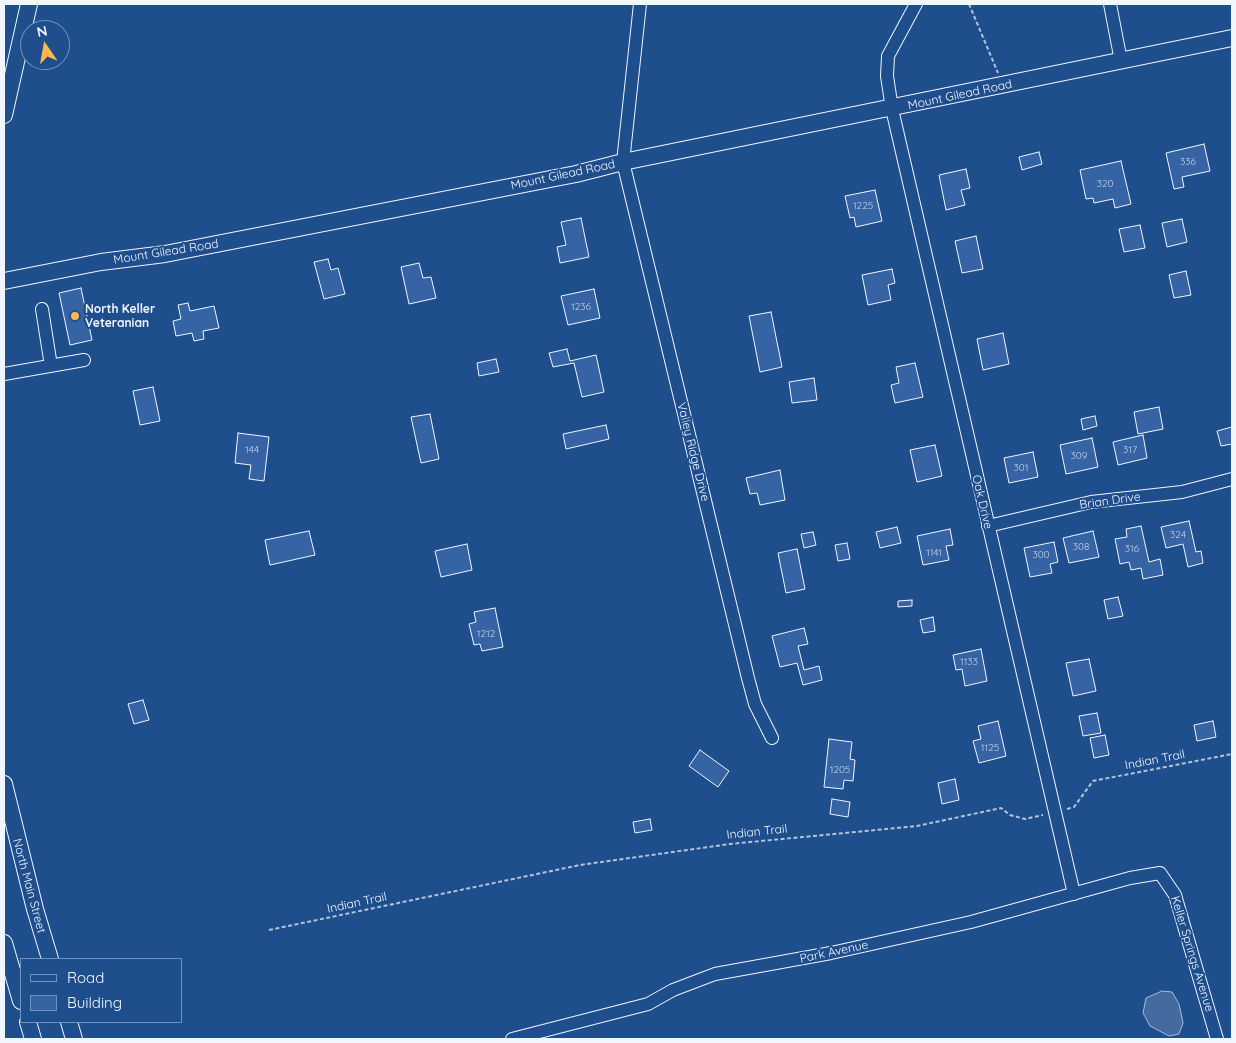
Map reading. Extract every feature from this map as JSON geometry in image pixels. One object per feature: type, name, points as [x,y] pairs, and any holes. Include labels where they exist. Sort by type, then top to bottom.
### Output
[{"type":"main road","points":[[4,115],[29,4]]},
{"type":"main road","name":"Mount Gilead Road","points":[[4,281],[261,235],[576,174],[623,162],[892,109],[1232,38]]},
{"type":"main road","name":"North Main Street","points":[[4,784],[34,909],[50,958]]},
{"type":"main road","points":[[4,943],[20,998]]},
{"type":"main road","points":[[28,1023],[33,1039]]},
{"type":"main road","points":[[69,1023],[74,1039]]},
{"type":"street","name":"Valley Ridge Drive","points":[[640,4],[623,162],[748,678],[755,704],[772,738]]},
{"type":"street","name":"Oak Drive","points":[[916,4],[888,56],[886,76],[892,109],[1074,894]]},
{"type":"street","points":[[1110,4],[1121,61]]},
{"type":"street","points":[[42,309],[51,366]]},
{"type":"street","points":[[4,374],[84,360]]},
{"type":"street","name":"Brian Drive","points":[[988,526],[1091,502],[1182,492],[1232,479]]},
{"type":"street","name":"Park Avenue","points":[[512,1039],[648,1004],[673,990],[715,974],[831,953],[971,922],[1130,878],[1160,872]]},
{"type":"street","name":"Keller Springs Avenue","points":[[1160,872],[1175,895],[1217,1039]]},
{"type":"path","points":[[969,4],[995,66],[1001,86]]},
{"type":"path","name":"Indian Trail","points":[[269,930],[580,865],[730,844],[917,826],[1001,808],[1010,815],[1026,819],[1074,807],[1093,781],[1232,754]]},
{"type":"water","points":[[1162,991],[1172,992],[1179,1004],[1183,1023],[1179,1034],[1169,1036],[1150,1026],[1143,1013],[1146,998]]},
{"type":"building","points":[[1204,144],[1210,171],[1182,177],[1184,187],[1174,189],[1166,153]]},
{"type":"building","points":[[1039,152],[1042,164],[1022,170],[1019,157]]},
{"type":"building","points":[[1121,161],[1131,204],[1115,208],[1113,199],[1094,203],[1093,198],[1086,199],[1080,170]]},
{"type":"building","points":[[966,169],[970,188],[961,190],[965,205],[946,210],[939,175]]},
{"type":"building","points":[[875,190],[882,221],[856,227],[854,217],[850,218],[845,196]]},
{"type":"building","points":[[581,218],[589,257],[560,263],[557,247],[566,245],[561,222]]},
{"type":"building","points":[[1182,219],[1187,242],[1167,247],[1162,223]]},
{"type":"building","points":[[1140,225],[1145,248],[1124,252],[1119,229]]},
{"type":"building","points":[[976,236],[983,269],[962,273],[955,241]]},
{"type":"building","points":[[328,259],[331,270],[338,268],[345,294],[324,299],[314,262]]},
{"type":"building","points":[[419,263],[423,278],[431,277],[436,298],[409,304],[401,267]]},
{"type":"building","points":[[892,269],[895,283],[888,285],[891,300],[868,305],[862,275]]},
{"type":"building","points":[[1186,271],[1191,295],[1174,298],[1169,275]]},
{"type":"building","name":"North Keller Veteranian","points":[[81,288],[92,340],[70,345],[59,293]]},
{"type":"building","points":[[594,289],[600,318],[568,325],[561,296]]},
{"type":"building","points":[[188,303],[190,311],[214,306],[219,328],[203,331],[204,339],[194,341],[192,333],[176,336],[173,321],[181,319],[178,305]]},
{"type":"building","points":[[771,312],[782,367],[760,372],[749,316]]},
{"type":"building","points":[[1003,333],[1009,364],[983,370],[977,339]]},
{"type":"building","points":[[567,349],[570,361],[596,355],[604,392],[582,397],[574,363],[553,367],[549,353]]},
{"type":"building","points":[[496,359],[499,372],[479,376],[477,363]]},
{"type":"building","points":[[915,363],[923,397],[895,403],[891,385],[899,383],[896,367]]},
{"type":"building","points":[[814,378],[817,400],[792,403],[789,382]]},
{"type":"building","points":[[153,387],[160,421],[140,425],[133,391]]},
{"type":"building","points":[[1159,407],[1163,429],[1138,434],[1134,412]]},
{"type":"building","points":[[430,414],[439,459],[421,463],[411,417]]},
{"type":"building","points":[[1095,416],[1097,426],[1083,430],[1081,419]]},
{"type":"building","points":[[606,425],[609,439],[566,449],[563,434]]},
{"type":"building","points":[[1232,427],[1232,444],[1221,446],[1217,431]]},
{"type":"building","points":[[238,433],[269,437],[264,481],[249,479],[251,465],[235,463]]},
{"type":"building","points":[[1143,435],[1147,458],[1118,465],[1113,442]]},
{"type":"building","points":[[1092,438],[1098,467],[1066,474],[1060,445]]},
{"type":"building","points":[[935,445],[942,476],[917,482],[910,450]]},
{"type":"building","points":[[1033,452],[1038,477],[1009,483],[1004,458]]},
{"type":"building","points":[[780,470],[785,500],[760,505],[757,493],[750,494],[746,478]]},
{"type":"building","points":[[1189,521],[1196,552],[1201,551],[1203,563],[1188,567],[1183,544],[1166,548],[1161,527]]},
{"type":"building","points":[[1141,526],[1149,562],[1160,559],[1163,575],[1143,579],[1141,568],[1131,570],[1129,562],[1120,564],[1115,539],[1127,537],[1126,529]]},
{"type":"building","points":[[897,527],[901,543],[880,548],[876,532]]},
{"type":"building","points":[[950,529],[953,545],[946,546],[949,560],[923,565],[917,536]]},
{"type":"building","points":[[309,531],[315,555],[270,565],[265,540]]},
{"type":"building","points":[[1093,531],[1099,557],[1069,563],[1063,538]]},
{"type":"building","points":[[813,532],[816,545],[804,548],[801,534]]},
{"type":"building","points":[[1054,542],[1058,562],[1050,564],[1052,573],[1030,577],[1024,548]]},
{"type":"building","points":[[847,543],[850,559],[838,561],[835,545]]},
{"type":"building","points":[[467,544],[472,570],[441,577],[435,551]]},
{"type":"building","points":[[797,549],[805,589],[786,593],[778,553]]},
{"type":"building","points":[[1118,597],[1123,616],[1108,619],[1104,600]]},
{"type":"building","points":[[912,600],[912,606],[898,607],[898,601]]},
{"type":"building","points":[[495,608],[503,647],[482,651],[480,644],[474,645],[469,624],[476,622],[474,612]]},
{"type":"building","points":[[933,617],[935,631],[923,633],[920,620]]},
{"type":"building","points":[[804,628],[808,644],[798,646],[804,670],[819,666],[822,680],[803,685],[797,663],[780,667],[772,636]]},
{"type":"building","points":[[981,649],[987,681],[965,686],[962,669],[956,670],[953,655]]},
{"type":"building","points":[[1089,659],[1096,691],[1073,696],[1066,663]]},
{"type":"building","points":[[143,700],[149,720],[134,724],[128,704]]},
{"type":"building","points":[[1097,713],[1101,733],[1083,736],[1079,716]]},
{"type":"building","points":[[998,721],[1006,756],[979,763],[973,741],[981,739],[978,726]]},
{"type":"building","points":[[1213,721],[1216,737],[1197,741],[1194,725]]},
{"type":"building","points":[[1105,735],[1109,755],[1094,758],[1090,738]]},
{"type":"building","points":[[829,739],[852,742],[850,759],[855,760],[853,781],[844,780],[843,789],[824,787]]},
{"type":"building","points":[[700,750],[729,771],[718,787],[689,766]]},
{"type":"building","points":[[955,779],[959,800],[942,804],[938,783]]},
{"type":"building","points":[[832,799],[850,802],[848,817],[830,814]]},
{"type":"building","points":[[650,819],[652,830],[635,833],[633,822]]},
{"type":"place","name":"North Keller Veteranian","points":[[75,316]]}]
